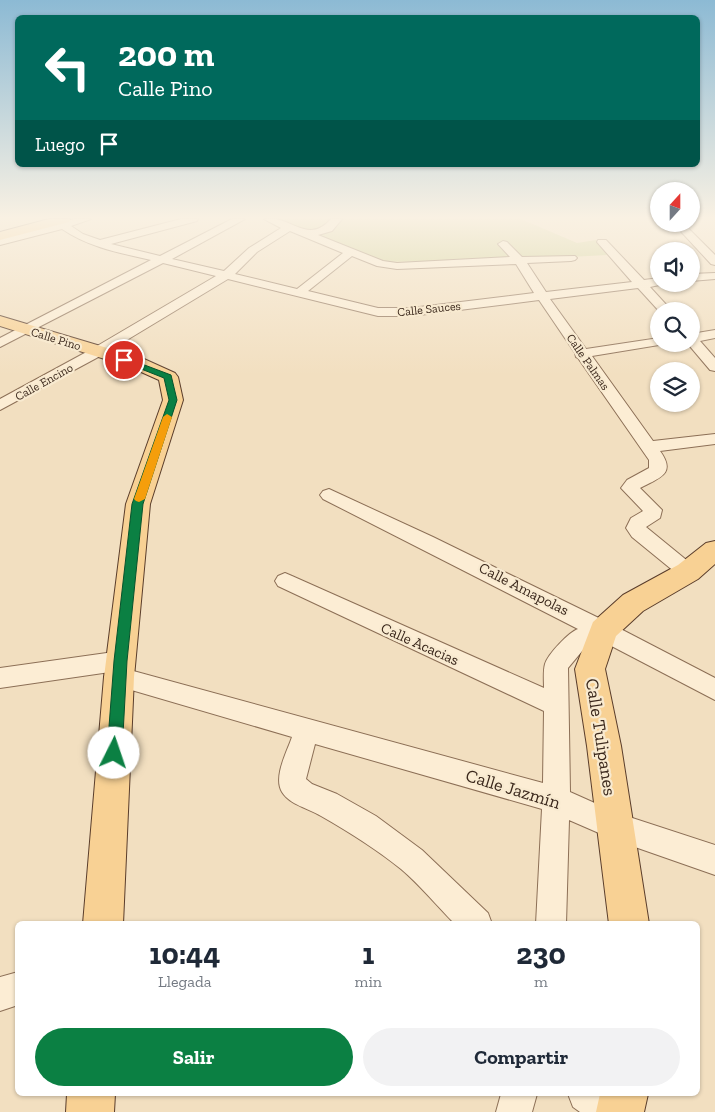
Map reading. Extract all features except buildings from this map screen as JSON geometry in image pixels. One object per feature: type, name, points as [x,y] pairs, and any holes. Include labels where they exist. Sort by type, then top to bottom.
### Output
[{"type":"main road","name":"Calle Pino","points":[[0,321],[137,363],[171,388],[138,504],[120,669]]},
{"type":"main road","name":"Calle Tulipanes","points":[[629,921],[604,746],[590,669],[603,630],[633,603],[688,572],[715,550]]},
{"type":"main road","points":[[103,921],[120,669]]},
{"type":"main road","points":[[90,1112],[91,1096]]},
{"type":"main road","points":[[620,1112],[624,1096]]},
{"type":"street","points":[[0,343],[137,271]]},
{"type":"street","name":"Calle Sauces","points":[[211,271],[378,312],[411,312],[650,283]]},
{"type":"street","name":"Calle Encino","points":[[3,402],[97,352],[231,271]]},
{"type":"street","points":[[300,292],[327,271]]},
{"type":"street","name":"Calle Palmas","points":[[526,271],[581,354],[653,454]]},
{"type":"street","points":[[628,271],[657,302]]},
{"type":"street","points":[[700,277],[715,276]]},
{"type":"street","points":[[700,336],[715,334]]},
{"type":"street","points":[[581,354],[650,343]]},
{"type":"street","points":[[700,349],[715,367]]},
{"type":"street","points":[[688,572],[638,532],[636,528],[638,523],[653,514],[653,510],[630,488],[633,484],[658,471],[653,454],[715,439]]},
{"type":"street","name":"Calle Amapolas","points":[[329,495],[472,563],[715,690]]},
{"type":"street","name":"Calle Acacias","points":[[285,582],[556,705]]},
{"type":"street","points":[[551,921],[556,800],[556,665],[580,636],[603,630]]},
{"type":"street","points":[[0,678],[120,669]]},
{"type":"street","name":"Calle Jazmín","points":[[120,669],[306,731],[556,800],[615,826],[715,860]]},
{"type":"street","points":[[306,731],[292,774],[292,784],[302,793],[327,804],[366,826],[412,860],[474,921]]},
{"type":"street","points":[[0,994],[15,989]]},
{"type":"street","points":[[514,1112],[518,1096]]},
{"type":"street","points":[[588,1096],[608,1112]]},
{"type":"slow traffic","points":[[139,499],[167,417]]},
{"type":"route","points":[[114,753],[121,661],[138,504],[173,400],[168,377],[137,363],[124,360]]}]
